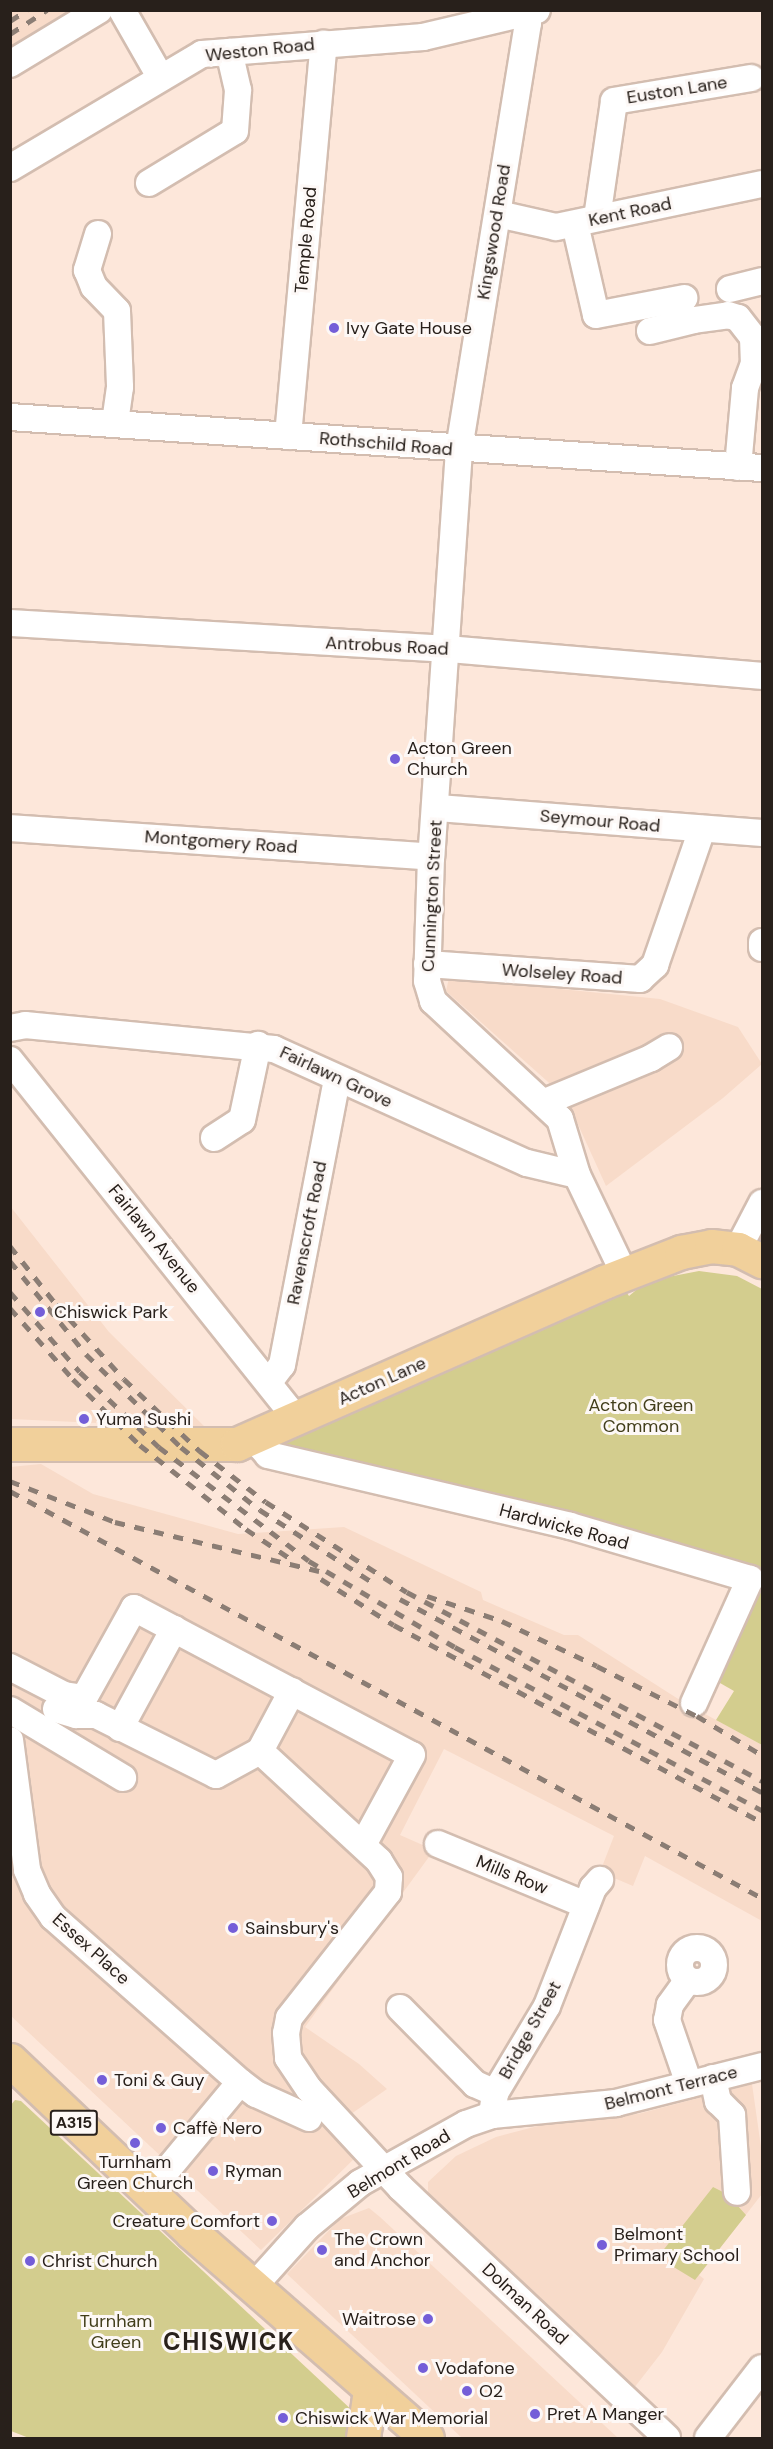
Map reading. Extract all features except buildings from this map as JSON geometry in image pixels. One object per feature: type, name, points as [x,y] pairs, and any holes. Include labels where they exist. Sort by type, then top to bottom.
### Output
[{"type":"main road","name":"Acton Lane","points":[[10,1444],[228,1444],[297,1419],[624,1273],[681,1252],[711,1246],[753,1256]]},
{"type":"main road","name":"A315","points":[[14,2070],[148,2193],[425,2438]]},
{"type":"main road","points":[[363,2439],[370,2390]]},
{"type":"street","points":[[10,64],[99,10]]},
{"type":"street","points":[[122,10],[161,78]]},
{"type":"street","name":"Weston Road","points":[[10,168],[202,54],[423,37],[532,12]]},
{"type":"street","name":"Kingswood Road","points":[[459,450],[532,12]]},
{"type":"street","name":"Temple Road","points":[[288,436],[324,44]]},
{"type":"street","points":[[149,183],[235,131],[238,90],[229,52]]},
{"type":"street","name":"Euston Lane","points":[[586,221],[614,101],[751,78]]},
{"type":"street","name":"Kent Road","points":[[498,214],[556,227],[762,184]]},
{"type":"street","points":[[586,221],[596,315],[684,298]]},
{"type":"street","points":[[98,234],[87,270],[94,287],[117,311],[120,387],[115,424]]},
{"type":"street","points":[[730,288],[762,281]]},
{"type":"street","points":[[650,331],[694,320],[729,315],[738,318],[753,337],[758,359],[745,388],[750,468]]},
{"type":"street","name":"Rothschild Road","points":[[10,417],[459,450],[750,468]]},
{"type":"street","name":"Cunnington Street","points":[[459,450],[438,808],[431,857],[427,964],[433,1000],[545,1102],[560,1119],[577,1175],[624,1273]]},
{"type":"street","name":"Antrobus Road","points":[[10,623],[448,649],[762,676]]},
{"type":"street","name":"Seymour Road","points":[[438,808],[762,833]]},
{"type":"street","name":"Montgomery Road","points":[[10,828],[431,857]]},
{"type":"street","name":"Wolseley Road","points":[[427,964],[640,979],[655,965],[702,829]]},
{"type":"street","points":[[762,942],[762,948]]},
{"type":"street","name":"Fairlawn Grove","points":[[10,1028],[25,1025],[274,1048],[527,1163],[577,1175]]},
{"type":"street","points":[[214,1138],[242,1120],[258,1046]]},
{"type":"street","points":[[545,1102],[651,1058],[669,1047]]},
{"type":"street","name":"Fairlawn Avenue","points":[[10,1060],[297,1419]]},
{"type":"street","name":"Ravenscroft Road","points":[[269,1382],[282,1365],[337,1078]]},
{"type":"street","name":"Acton Lane","points":[[753,1256],[762,1203]]},
{"type":"street","name":"Hardwicke Road","points":[[252,1437],[268,1455],[570,1527],[750,1579],[694,1703]]},
{"type":"street","points":[[90,1706],[134,1608],[412,1755],[363,1845]]},
{"type":"street","points":[[174,1629],[136,1746],[140,1757],[170,1772],[186,1761],[216,1775],[260,1751],[292,1691]]},
{"type":"street","points":[[10,1667],[90,1706],[139,1737]]},
{"type":"street","points":[[10,1684],[63,1713],[90,1706]]},
{"type":"street","points":[[10,1710],[123,1778]]},
{"type":"street","name":"Essex Place","points":[[10,1740],[27,1870],[37,1894],[53,1917],[240,2082],[256,2094],[309,2118]]},
{"type":"street","points":[[260,1751],[385,1868],[387,1892],[293,2012],[286,2033],[288,2058],[309,2089],[384,2169]]},
{"type":"street","name":"Mills Row","points":[[438,1844],[586,1905]]},
{"type":"street","name":"Bridge Street","points":[[498,2107],[547,2006],[586,1905],[600,1880]]},
{"type":"street","points":[[688,1980],[670,2005],[667,2020],[701,2081],[732,2115],[737,2192]]},
{"type":"street","points":[[400,2008],[498,2107]]},
{"type":"street","name":"Belmont Terrace","points":[[498,2107],[616,2103],[762,2066]]},
{"type":"street","points":[[148,2193],[240,2082]]},
{"type":"street","name":"Belmont Road","points":[[253,2287],[307,2227],[360,2183],[498,2107]]},
{"type":"street","name":"Dolman Road","points":[[384,2169],[667,2439]]},
{"type":"street","points":[[708,2439],[762,2368]]},
{"type":"shaded area","points":[[11,11],[85,11],[11,60]]},
{"type":"shaded area","points":[[449,978],[660,999],[738,1027],[762,1064],[723,1098],[606,1186],[566,1098],[446,991]]},
{"type":"shaded area","name":"Chiswick Park","points":[[10,1206],[109,1332],[206,1428],[11,1419]]},
{"type":"shaded area","points":[[41,1464],[93,1494],[238,1534],[344,1527],[481,1592],[483,1600],[564,1635],[578,1635],[683,1702],[762,1745],[762,1921],[645,1856],[633,1886],[600,1872],[614,1836],[444,1749],[400,1835],[434,1850],[305,2027],[359,2064],[387,2089],[351,2114],[383,2145],[357,2156],[261,2250],[11,2016],[10,1467]]},
{"type":"shaded area","name":"Belmont Primary School","points":[[752,2084],[762,2154],[762,2194],[699,2275],[704,2279],[662,2352],[634,2388],[428,2194],[428,2182],[456,2156],[496,2137],[561,2120],[638,2114]]},
{"type":"shaded area","points":[[369,2208],[618,2438],[462,2438],[287,2274],[340,2219]]},
{"type":"green space","name":"Acton Green Common","points":[[699,1271],[737,1276],[762,1289],[762,1745],[716,1720],[734,1691],[713,1679],[761,1574],[286,1449],[283,1437],[625,1290],[629,1296],[647,1281]]},
{"type":"green space","name":"Turnham Green","points":[[15,2100],[21,2101],[355,2413],[357,2438],[29,2438],[11,2431],[10,2106]]},
{"type":"green space","points":[[713,2187],[727,2194],[746,2215],[695,2280],[672,2266],[674,2263],[661,2253]]},
{"type":"railway","points":[[10,21],[27,10]]},
{"type":"railway","points":[[10,34],[47,10]]},
{"type":"railway","points":[[10,1246],[56,1304],[124,1379],[200,1451],[266,1502],[407,1592],[762,1781]]},
{"type":"railway","points":[[10,1261],[86,1354],[181,1447],[260,1510],[377,1585]]},
{"type":"railway","points":[[10,1292],[80,1372],[159,1447],[309,1561],[455,1647],[762,1810]]},
{"type":"railway","points":[[10,1308],[73,1379],[140,1445],[246,1529],[291,1559]]},
{"type":"railway","points":[[10,1481],[115,1522],[319,1571]]},
{"type":"railway","points":[[10,1491],[762,1898]]},
{"type":"railway","points":[[321,1579],[394,1625],[762,1822]]},
{"type":"railway","points":[[427,1596],[502,1621],[597,1666],[697,1716],[762,1755]]},
{"type":"railway","points":[[400,1599],[762,1792]]},
{"type":"place","name":"Ivy Gate House","points":[[334,328]]},
{"type":"place","name":"Acton Green Church","points":[[395,759]]},
{"type":"place","name":"Chiswick Park","points":[[40,1312]]},
{"type":"place","name":"Yuma Sushi","points":[[84,1419]]},
{"type":"place","name":"Sainsbury's","points":[[233,1928]]},
{"type":"place","name":"Toni & Guy","points":[[102,2080]]},
{"type":"place","name":"Caffè Nero","points":[[161,2128]]},
{"type":"place","name":"Turnham Green Church","points":[[135,2143]]},
{"type":"place","name":"Ryman","points":[[213,2171]]},
{"type":"place","name":"Creature Comfort","points":[[272,2221]]},
{"type":"place","name":"Belmont Primary School","points":[[602,2245]]},
{"type":"place","name":"The Crown and Anchor","points":[[322,2250]]},
{"type":"place","name":"Christ Church","points":[[30,2261]]},
{"type":"place","name":"Waitrose","points":[[428,2319]]},
{"type":"place","name":"Vodafone","points":[[423,2368]]},
{"type":"place","name":"O2","points":[[467,2391]]},
{"type":"place","name":"Pret A Manger","points":[[535,2414]]},
{"type":"place","name":"Chiswick War Memorial","points":[[283,2418]]},
{"type":"district","name":"CHISWICK","points":[[229,2342]]}]
